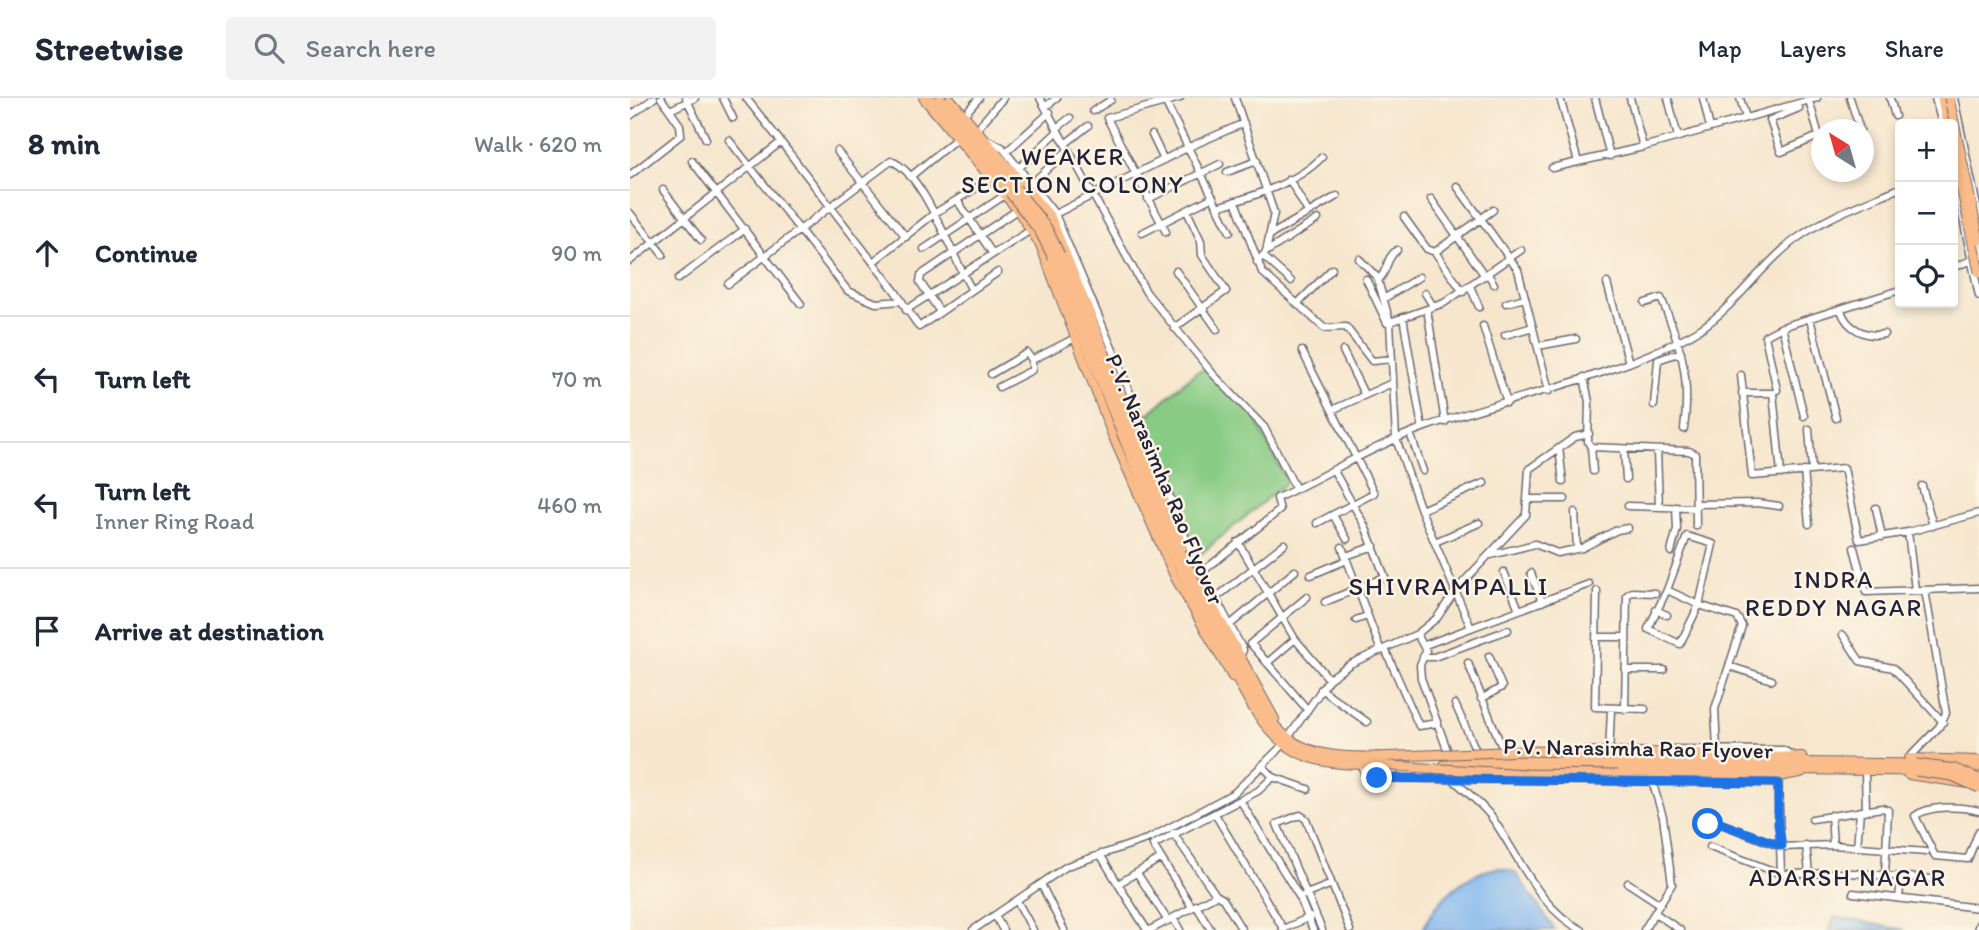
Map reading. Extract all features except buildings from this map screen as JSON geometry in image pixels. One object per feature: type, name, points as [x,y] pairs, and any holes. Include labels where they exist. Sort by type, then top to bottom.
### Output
[{"type":"highway","name":"P.V. Narasimha Rao Flyover","points":[[930,98],[1022,206],[1046,243],[1179,572],[1252,705],[1275,735],[1300,753],[1332,763],[1916,764],[1955,769],[1979,778]]},
{"type":"highway","name":"P.V. Narasimha Rao Flyover","points":[[940,98],[1028,202],[1054,241],[1186,569],[1258,701],[1280,730],[1303,747],[1333,756],[1375,761],[1916,771],[1952,776],[1979,786]]},
{"type":"highway","points":[[1942,98],[1946,119]]},
{"type":"highway","points":[[1949,98],[1979,240]]},
{"type":"highway","points":[[1958,173],[1979,272]]},
{"type":"highway","points":[[1375,761],[1516,751],[1909,758],[1938,766],[1979,767]]},
{"type":"highway","points":[[1375,761],[1515,773],[1778,780],[1802,772],[1979,778]]},
{"type":"main road","points":[[923,98],[1030,228],[1112,435],[1175,578],[1258,720],[1280,745],[1318,764],[1802,772]]},
{"type":"main road","points":[[950,98],[1053,216],[1185,551],[1210,601],[1242,653],[1270,712],[1290,735],[1312,747],[1342,755],[1506,757],[1610,753]]},
{"type":"main road","points":[[1909,758],[1979,760]]},
{"type":"main road","points":[[1908,775],[1937,782],[1979,786]]},
{"type":"street","points":[[630,116],[654,98]]},
{"type":"street","points":[[630,175],[681,135],[680,125],[660,98]]},
{"type":"street","points":[[670,110],[695,98]]},
{"type":"street","points":[[723,98],[733,118]]},
{"type":"street","points":[[746,98],[832,206],[919,327],[998,272]]},
{"type":"street","points":[[964,115],[979,98]]},
{"type":"street","points":[[977,129],[1003,98]]},
{"type":"street","points":[[1041,98],[1092,197],[1146,292],[1174,328],[1264,427],[1296,489]]},
{"type":"street","points":[[1006,152],[1057,98]]},
{"type":"street","points":[[1140,98],[1145,106]]},
{"type":"street","points":[[1166,232],[1107,118],[1164,99],[1180,98]]},
{"type":"street","points":[[1235,98],[1274,213],[1272,234],[1264,254]]},
{"type":"street","points":[[1560,98],[1578,162]]},
{"type":"street","points":[[1595,98],[1610,156]]},
{"type":"street","points":[[1630,98],[1643,148]]},
{"type":"street","points":[[1668,98],[1678,137]]},
{"type":"street","points":[[1703,98],[1710,128]]},
{"type":"street","points":[[1740,98],[1746,118]]},
{"type":"street","points":[[1552,168],[1643,148],[1817,98]]},
{"type":"street","points":[[1850,98],[1857,119]]},
{"type":"street","points":[[1890,98],[1895,116]]},
{"type":"street","points":[[1935,98],[1940,119]]},
{"type":"street","points":[[1954,98],[1979,216]]},
{"type":"street","points":[[1093,111],[1111,99],[1120,115]]},
{"type":"street","points":[[1164,99],[1230,232]]},
{"type":"street","points":[[687,100],[706,139]]},
{"type":"street","points":[[1799,108],[1770,120],[1781,152],[1819,136],[1809,100]]},
{"type":"street","points":[[1019,168],[1070,118]]},
{"type":"street","points":[[906,310],[1030,228],[1189,147],[1244,123]]},
{"type":"street","points":[[1031,184],[1088,126]]},
{"type":"street","points":[[1152,135],[1164,160]]},
{"type":"street","points":[[910,177],[956,139]]},
{"type":"street","points":[[986,139],[1006,152],[1053,216],[1118,362],[1190,549],[1218,596],[1242,653],[1307,597]]},
{"type":"street","points":[[729,140],[848,291],[876,303],[901,301]]},
{"type":"street","points":[[630,261],[781,142]]},
{"type":"street","points":[[837,152],[906,237]]},
{"type":"street","points":[[1217,207],[1289,179],[1312,167],[1322,156]]},
{"type":"street","points":[[692,161],[801,304]]},
{"type":"street","points":[[729,284],[801,232],[861,181],[891,161],[910,177],[935,213],[951,254],[972,290]]},
{"type":"street","points":[[1227,172],[1256,161]]},
{"type":"street","points":[[1148,199],[1220,164]]},
{"type":"street","points":[[873,262],[935,213],[991,179]]},
{"type":"street","points":[[1289,179],[1308,212]]},
{"type":"street","points":[[1955,182],[1979,296]]},
{"type":"street","points":[[1457,186],[1511,257],[1525,298],[1549,391]]},
{"type":"street","points":[[663,190],[701,240]]},
{"type":"street","points":[[1202,572],[1280,510],[1276,499],[1396,439],[1422,428],[1549,391],[1629,363],[1680,341],[1707,323],[1794,240],[1833,217],[1895,190]]},
{"type":"street","points":[[924,249],[1005,195]]},
{"type":"street","points":[[1272,234],[1338,196]]},
{"type":"street","points":[[1142,233],[1213,197]]},
{"type":"street","points":[[1431,199],[1494,284]]},
{"type":"street","points":[[957,200],[992,253]]},
{"type":"street","points":[[1235,201],[1257,262],[1268,280],[1327,331],[1346,327],[1372,362],[1392,359]]},
{"type":"street","points":[[940,312],[920,282],[921,275],[1017,210]]},
{"type":"street","points":[[1435,252],[1493,210]]},
{"type":"street","points":[[1174,328],[1224,294],[1226,287],[1202,255],[1202,242],[1186,211]]},
{"type":"street","points":[[630,213],[663,256]]},
{"type":"street","points":[[1404,217],[1427,249],[1435,252],[1464,292]]},
{"type":"street","points":[[1257,262],[1264,254],[1318,219]]},
{"type":"street","points":[[678,279],[745,229]]},
{"type":"street","points":[[1966,233],[1979,231]]},
{"type":"street","points":[[1378,280],[1384,275],[1391,255],[1396,250]]},
{"type":"street","points":[[1366,279],[1384,321],[1390,321],[1430,308],[1464,292],[1521,250]]},
{"type":"street","points":[[1264,254],[1291,281]]},
{"type":"street","points":[[1359,259],[1378,280],[1390,321],[1396,439],[1421,510],[1471,628]]},
{"type":"street","points":[[1958,266],[1971,260]]},
{"type":"street","points":[[1297,304],[1332,269]]},
{"type":"street","points":[[1176,271],[1217,329]]},
{"type":"street","points":[[1385,298],[1419,277]]},
{"type":"street","points":[[1607,283],[1629,363]]},
{"type":"street","points":[[1470,286],[1479,307]]},
{"type":"street","points":[[1777,390],[1765,336],[1782,327],[1895,292]]},
{"type":"street","points":[[1425,293],[1430,308],[1445,422]]},
{"type":"street","points":[[1506,303],[1525,298]]},
{"type":"street","points":[[1645,303],[1661,298],[1680,341],[1688,406],[1684,429]]},
{"type":"street","points":[[1841,310],[1844,320],[1851,327],[1873,336],[1884,334]]},
{"type":"street","points":[[1403,317],[1422,428]]},
{"type":"street","points":[[1810,319],[1836,418]]},
{"type":"street","points":[[1483,326],[1507,403]]},
{"type":"street","points":[[1506,335],[1533,327]]},
{"type":"street","points":[[1782,327],[1804,416]]},
{"type":"street","points":[[1032,360],[1075,338]]},
{"type":"street","points":[[1538,346],[1576,339]]},
{"type":"street","points":[[1302,351],[1374,493],[1317,523]]},
{"type":"street","points":[[1343,351],[1364,394]]},
{"type":"street","points":[[1654,405],[1658,360],[1681,352]]},
{"type":"street","points":[[991,374],[1027,353],[1032,360],[1032,370],[999,387]]},
{"type":"street","points":[[1741,375],[1751,474],[1755,477],[1844,468],[1858,540],[1908,532],[1979,513]]},
{"type":"street","points":[[1584,377],[1589,402],[1593,471]]},
{"type":"street","points":[[1332,410],[1392,383]]},
{"type":"street","points":[[1742,393],[1773,393],[1781,474]]},
{"type":"street","points":[[1809,429],[1812,470]]},
{"type":"street","points":[[1410,433],[1423,471]]},
{"type":"street","points":[[1290,735],[1306,708],[1329,679],[1350,664],[1417,634],[1437,618],[1456,590],[1526,515],[1527,472],[1575,437],[1589,434]]},
{"type":"street","points":[[1591,447],[1689,451],[1695,454],[1696,526]]},
{"type":"street","points":[[1559,448],[1563,482]]},
{"type":"street","points":[[1624,449],[1626,479]]},
{"type":"street","points":[[1657,451],[1659,507]]},
{"type":"street","points":[[1325,602],[1385,577],[1374,546],[1334,471]]},
{"type":"street","points":[[1804,471],[1809,524]]},
{"type":"street","points":[[1421,510],[1484,483]]},
{"type":"street","points":[[1922,486],[1933,526]]},
{"type":"street","points":[[1527,499],[1565,499]]},
{"type":"street","points":[[1628,506],[1676,508],[1757,503],[1779,506]]},
{"type":"street","points":[[1671,552],[1677,529],[1676,508]]},
{"type":"street","points":[[1876,508],[1882,537]]},
{"type":"street","points":[[1575,512],[1577,549]]},
{"type":"street","points":[[1333,515],[1347,539]]},
{"type":"street","points":[[1435,542],[1479,523]]},
{"type":"street","points":[[1491,555],[1535,544],[1557,553],[1577,549],[1628,528]]},
{"type":"street","points":[[1908,532],[1915,590]]},
{"type":"street","points":[[1688,536],[1713,544],[1699,605],[1680,644],[1648,629],[1667,590],[1688,536]]},
{"type":"street","points":[[1238,542],[1295,639],[1329,679]]},
{"type":"street","points":[[1210,601],[1284,544]]},
{"type":"street","points":[[1311,575],[1374,546]]},
{"type":"street","points":[[1342,547],[1367,616],[1419,726],[1438,723]]},
{"type":"street","points":[[1854,548],[1866,592],[1979,588]]},
{"type":"street","points":[[1680,555],[1689,558]]},
{"type":"street","points":[[1231,624],[1295,571]]},
{"type":"street","points":[[1504,572],[1519,610]]},
{"type":"street","points":[[1531,573],[1542,602]]},
{"type":"street","points":[[1425,645],[1589,584]]},
{"type":"street","points":[[1667,590],[1699,605],[1737,617],[1741,623],[1715,709],[1717,749]]},
{"type":"street","points":[[1909,758],[1943,722],[1946,713],[1925,590]]},
{"type":"street","points":[[1597,591],[1595,704],[1597,708],[1645,709]]},
{"type":"street","points":[[1625,709],[1624,637],[1627,595],[1632,592],[1655,593]]},
{"type":"street","points":[[1656,610],[1667,615]]},
{"type":"street","points":[[1356,620],[1367,616]]},
{"type":"street","points":[[1423,657],[1434,657],[1508,630]]},
{"type":"street","points":[[1417,634],[1425,645],[1420,665],[1421,678],[1450,757]]},
{"type":"street","points":[[1843,635],[1860,662],[1893,668],[1943,722]]},
{"type":"street","points":[[1596,637],[1624,637]]},
{"type":"street","points":[[1267,663],[1295,639]]},
{"type":"street","points":[[1251,644],[1306,708]]},
{"type":"street","points":[[1481,699],[1502,687],[1489,656]]},
{"type":"street","points":[[1468,663],[1506,757]]},
{"type":"street","points":[[1729,666],[1772,680]]},
{"type":"street","points":[[1625,670],[1664,670]]},
{"type":"street","points":[[1321,689],[1367,722]]},
{"type":"street","points":[[1455,704],[1478,757]]},
{"type":"street","points":[[1609,709],[1610,753],[1717,749],[1783,750],[1797,756]]},
{"type":"street","points":[[1252,775],[1280,745]]},
{"type":"street","points":[[973,930],[1066,866],[1150,838],[1234,793],[1280,745]]},
{"type":"street","points":[[1263,766],[1273,777],[1308,789]]},
{"type":"street","points":[[1362,766],[1366,777],[1778,780],[1781,874]]},
{"type":"street","points":[[1607,768],[1608,780]]},
{"type":"street","points":[[1857,847],[1865,773]]},
{"type":"street","points":[[1212,930],[1153,845],[1258,790],[1273,777]]},
{"type":"street","points":[[1450,777],[1490,816],[1550,905],[1563,919],[1581,930]]},
{"type":"street","points":[[1644,930],[1672,879],[1663,817],[1652,780]]},
{"type":"street","points":[[1240,800],[1300,898],[1313,930]]},
{"type":"street","points":[[1979,811],[1949,808],[1927,810],[1915,816],[1936,856],[1968,859],[1979,831]]},
{"type":"street","points":[[1812,819],[1863,810],[1888,810],[1885,876]]},
{"type":"street","points":[[1214,814],[1284,929],[1316,915]]},
{"type":"street","points":[[1192,815],[1196,823]]},
{"type":"street","points":[[1318,838],[1311,820],[1300,815],[1277,824],[1322,930]]},
{"type":"street","points":[[1831,815],[1833,845]]},
{"type":"street","points":[[1306,819],[1350,930]]},
{"type":"street","points":[[1705,831],[1708,824],[1714,821],[1782,846],[1833,845],[1926,852]]},
{"type":"street","points":[[1173,833],[1216,895],[1223,899],[1242,930]]},
{"type":"street","points":[[1806,845],[1809,873]]},
{"type":"street","points":[[1710,847],[1781,874],[1932,879]]},
{"type":"street","points":[[1100,854],[1148,930],[1216,895]]},
{"type":"street","points":[[1118,884],[1161,858]]},
{"type":"street","points":[[1137,873],[1180,930]]},
{"type":"street","points":[[1899,898],[1901,879]]},
{"type":"street","points":[[1628,883],[1660,904]]},
{"type":"street","points":[[1041,884],[1064,930]]},
{"type":"street","points":[[1300,898],[1332,884]]},
{"type":"street","points":[[1853,892],[1979,908]]},
{"type":"street","points":[[1017,901],[1033,930]]},
{"type":"street","points":[[1655,913],[1680,930]]},
{"type":"street","points":[[995,915],[1003,930]]},
{"type":"street","points":[[1977,930],[1979,924]]},
{"type":"green space","points":[[1208,369],[1255,417],[1287,482],[1197,557],[1146,416],[1196,372]]},
{"type":"water","points":[[1500,868],[1515,872],[1555,930],[1423,930],[1435,908],[1454,889],[1476,875]]},
{"type":"water","points":[[1835,917],[1904,930],[1829,930]]},
{"type":"district","name":"WEAKER SECTION COLONY","points":[[1073,171]]},
{"type":"district","name":"SHIVRAMPALLI","points":[[1449,586]]},
{"type":"district","name":"INDRA REDDY NAGAR","points":[[1834,594]]},
{"type":"district","name":"ADARSH NAGAR","points":[[1848,878]]},
{"type":"route","points":[[1377,778],[1778,783],[1778,824],[1782,846],[1714,821],[1708,824]]}]
